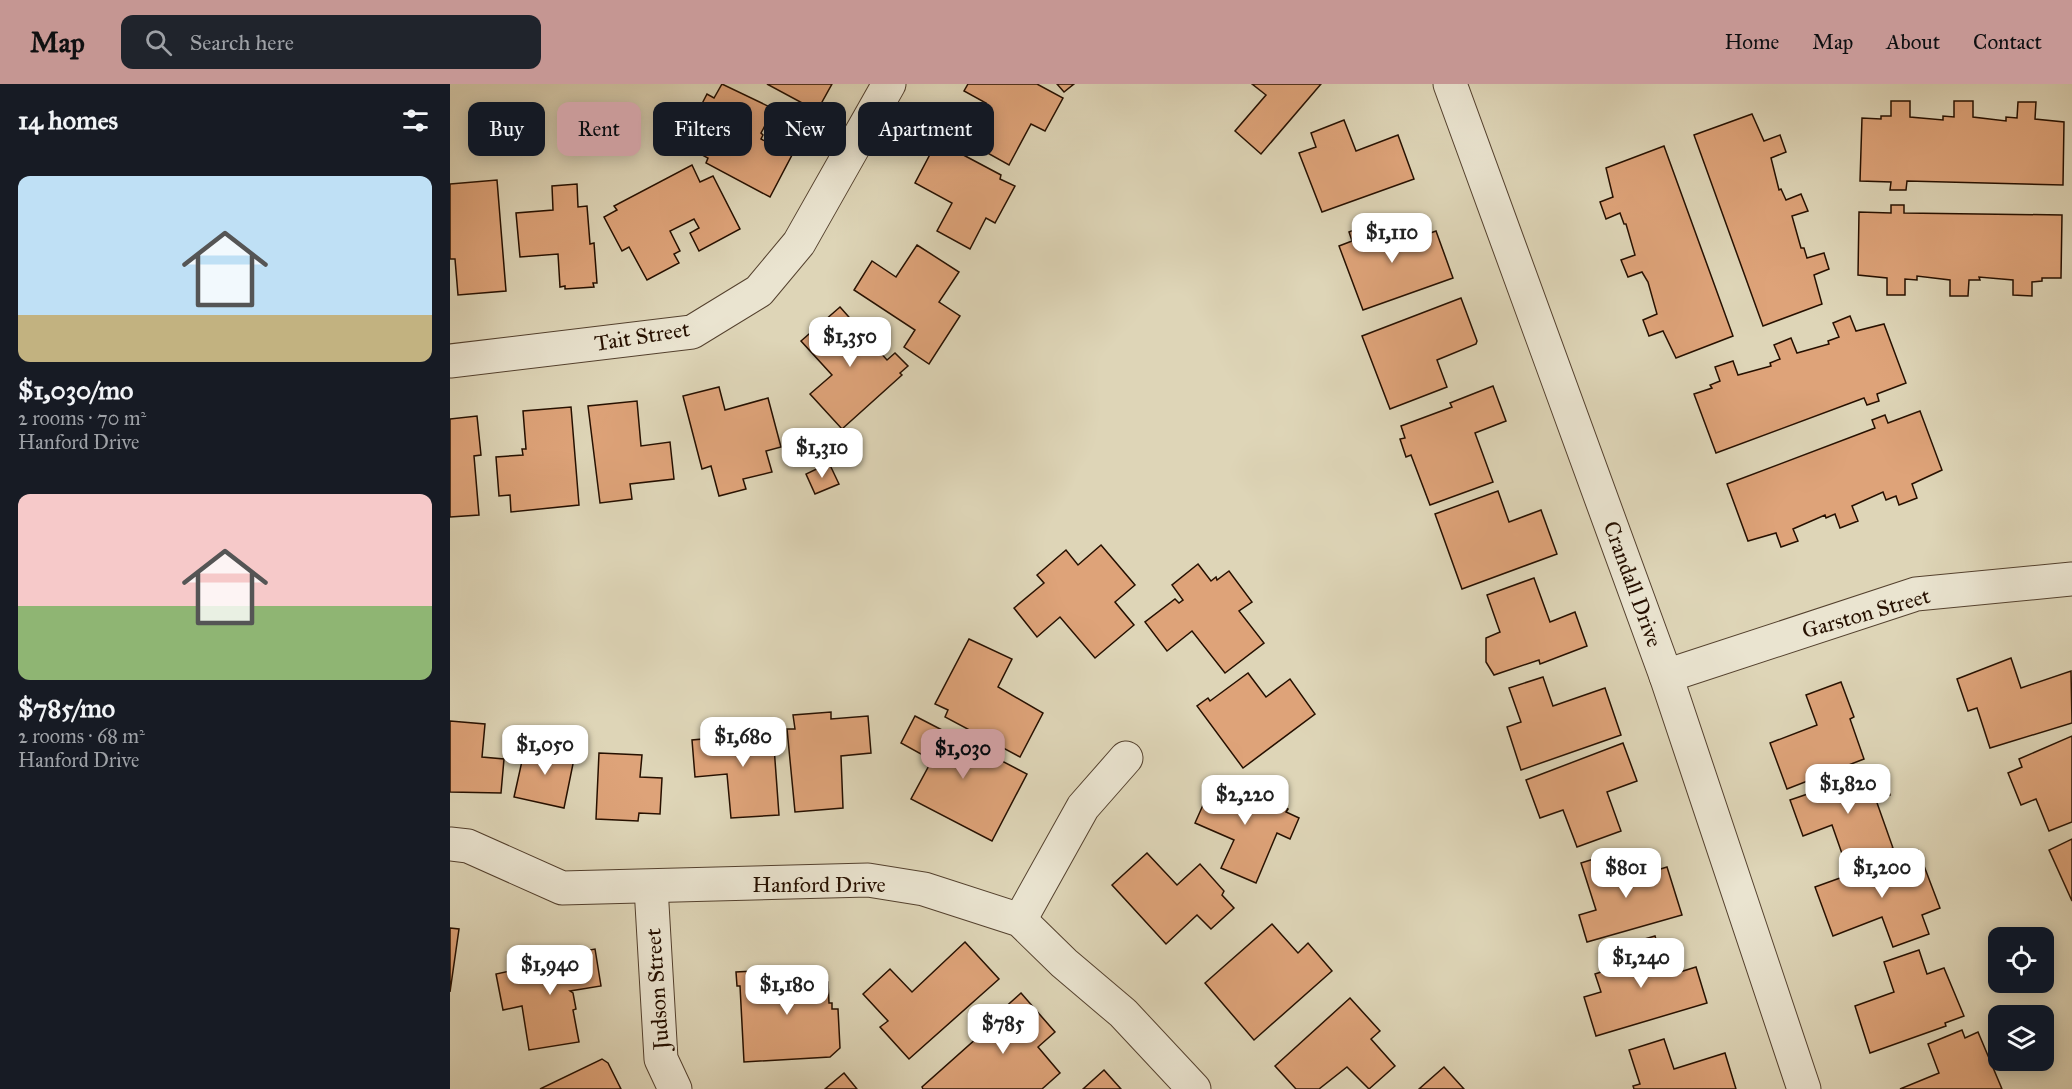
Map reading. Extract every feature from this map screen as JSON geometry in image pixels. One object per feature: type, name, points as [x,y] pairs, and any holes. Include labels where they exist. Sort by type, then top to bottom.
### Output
[{"type":"street","name":"Tait Street","points":[[450,361],[692,332],[759,291],[799,243],[889,84]]},
{"type":"street","name":"Crandall Drive","points":[[1450,84],[1666,676],[1804,1089]]},
{"type":"street","name":"Garston Street","points":[[1666,676],[1917,594],[2072,579]]},
{"type":"street","points":[[1020,920],[1083,807],[1126,758]]},
{"type":"street","name":"Hanford Drive","points":[[450,844],[468,846],[562,888],[868,880],[924,889],[1020,920],[1064,963],[1123,1013],[1194,1089]]},
{"type":"street","name":"Judson Street","points":[[651,887],[661,1059],[675,1089]]},
{"type":"building","points":[[722,84],[764,104],[764,127],[761,139],[764,141],[764,156],[791,156],[770,197],[706,163],[708,158],[704,156],[752,156],[752,102],[703,102],[707,94],[714,98]]},
{"type":"building","points":[[767,84],[832,84],[822,102],[800,102]]},
{"type":"building","points":[[968,84],[1037,84],[1063,98],[1045,131],[1031,124],[1009,165],[993,156],[994,102],[984,102],[964,91]]},
{"type":"building","points":[[1057,84],[1074,84],[1064,92]]},
{"type":"building","points":[[1252,84],[1321,84],[1261,154],[1235,131],[1266,95]]},
{"type":"building","points":[[1891,101],[1910,101],[1910,117],[1943,120],[1943,116],[1954,117],[1954,101],[1973,101],[1973,117],[2006,121],[2006,117],[2017,118],[2018,102],[2036,102],[2035,119],[2064,122],[2063,185],[1907,181],[1906,190],[1890,190],[1891,182],[1860,181],[1862,118],[1881,119],[1881,116],[1891,116]]},
{"type":"building","points":[[1752,114],[1764,141],[1780,135],[1786,152],[1771,158],[1779,190],[1781,189],[1786,200],[1801,194],[1808,211],[1792,216],[1801,248],[1804,248],[1807,258],[1824,253],[1829,269],[1814,275],[1822,304],[1763,326],[1694,135]]},
{"type":"building","points":[[1344,120],[1356,151],[1398,135],[1414,179],[1322,212],[1299,153],[1316,147],[1311,133]]},
{"type":"building","points":[[1664,146],[1733,336],[1676,358],[1663,331],[1649,336],[1643,320],[1657,314],[1648,282],[1642,272],[1628,277],[1621,260],[1635,255],[1626,224],[1620,213],[1606,219],[1600,202],[1613,197],[1606,168]]},
{"type":"building","points":[[929,156],[965,156],[1001,175],[1000,179],[1015,186],[995,223],[986,218],[970,249],[937,231],[952,203],[915,183]]},
{"type":"building","points":[[692,165],[700,182],[713,176],[740,229],[699,251],[690,233],[699,228],[694,219],[670,231],[680,251],[674,254],[679,263],[647,280],[629,247],[622,251],[604,217],[617,210],[614,206]]},
{"type":"building","points":[[497,180],[506,291],[458,295],[455,259],[450,259],[450,184]]},
{"type":"building","points":[[577,184],[578,207],[587,206],[590,244],[594,243],[597,283],[593,283],[594,287],[565,289],[565,286],[560,287],[558,254],[520,257],[516,213],[553,210],[552,186]]},
{"type":"building","points":[[1891,205],[1904,205],[1904,213],[2062,215],[2061,278],[2042,278],[2042,281],[2032,282],[2032,296],[2013,295],[2013,280],[1979,277],[1980,280],[1969,280],[1968,296],[1950,296],[1950,280],[1917,276],[1917,280],[1905,279],[1905,295],[1887,295],[1887,278],[1858,275],[1859,212],[1891,213]]},
{"type":"building","points":[[1384,219],[1394,246],[1436,231],[1453,278],[1363,310],[1339,246],[1352,241],[1349,232]]},
{"type":"building","points":[[917,245],[959,272],[939,302],[960,316],[929,364],[904,347],[915,330],[854,290],[872,261],[896,277]]},
{"type":"building","points":[[1461,298],[1477,341],[1476,344],[1437,360],[1447,387],[1390,409],[1362,336]]},
{"type":"building","points":[[840,307],[887,360],[895,353],[908,366],[900,373],[902,375],[842,429],[810,394],[832,375],[801,341]]},
{"type":"building","points":[[1850,316],[1856,331],[1884,324],[1906,383],[1877,394],[1879,401],[1867,405],[1864,398],[1716,453],[1694,394],[1712,388],[1710,385],[1720,381],[1715,367],[1733,361],[1738,375],[1771,366],[1770,363],[1780,359],[1774,345],[1791,338],[1797,353],[1829,344],[1828,341],[1839,337],[1833,323]]},
{"type":"building","points":[[1493,386],[1506,421],[1475,433],[1493,482],[1430,505],[1411,455],[1406,457],[1400,439],[1405,438],[1401,426],[1452,407],[1450,403]]},
{"type":"building","points":[[719,387],[725,410],[768,398],[781,447],[766,451],[772,472],[743,479],[746,489],[719,496],[711,466],[702,469],[683,396]]},
{"type":"building","points":[[637,401],[641,446],[670,442],[674,479],[630,484],[632,499],[600,503],[588,406]]},
{"type":"building","points":[[571,407],[579,505],[511,512],[510,495],[499,496],[496,457],[523,455],[522,449],[526,449],[523,411]]},
{"type":"building","points":[[1920,411],[1942,470],[1912,484],[1917,498],[1899,505],[1896,496],[1886,500],[1883,492],[1852,506],[1858,521],[1840,528],[1835,514],[1826,518],[1825,515],[1793,529],[1798,541],[1781,547],[1776,533],[1748,541],[1727,484],[1875,428],[1872,420],[1885,415],[1888,423]]},
{"type":"building","points":[[477,416],[481,455],[474,456],[479,515],[450,517],[450,419]]},
{"type":"building","points":[[829,463],[839,484],[815,494],[806,474]]},
{"type":"building","points":[[1498,491],[1509,522],[1541,510],[1557,554],[1462,589],[1435,514]]},
{"type":"building","points":[[1101,545],[1135,585],[1115,602],[1134,625],[1095,658],[1060,617],[1037,637],[1014,608],[1044,583],[1037,575],[1066,550],[1078,565]]},
{"type":"building","points":[[1198,564],[1211,581],[1216,577],[1217,580],[1229,571],[1252,602],[1239,611],[1264,643],[1225,673],[1192,631],[1167,651],[1145,622],[1175,599],[1179,603],[1183,600],[1172,585]]},
{"type":"building","points":[[1534,578],[1550,622],[1575,612],[1587,646],[1540,664],[1539,660],[1494,675],[1486,662],[1486,638],[1500,632],[1487,595]]},
{"type":"building","points":[[969,639],[1012,659],[998,687],[1043,713],[1020,757],[945,717],[948,710],[935,704]]},
{"type":"building","points":[[2011,658],[2021,688],[2071,671],[2072,723],[1990,748],[1977,708],[1968,711],[1957,679]]},
{"type":"building","points":[[1248,673],[1266,697],[1290,679],[1315,714],[1243,768],[1197,706],[1208,698],[1210,701]]},
{"type":"building","points":[[1543,677],[1553,706],[1605,688],[1621,735],[1521,770],[1507,727],[1521,722],[1509,688]]},
{"type":"building","points":[[1841,682],[1854,717],[1850,719],[1864,759],[1787,789],[1770,743],[1817,725],[1806,695]]},
{"type":"building","points":[[831,712],[831,719],[868,716],[871,753],[841,756],[843,808],[795,812],[787,729],[795,729],[793,715]]},
{"type":"building","points":[[915,716],[1027,774],[992,841],[911,799],[932,760],[901,743]]},
{"type":"building","points":[[767,720],[768,733],[773,733],[779,815],[731,818],[727,774],[695,777],[692,740],[736,736],[735,722]]},
{"type":"building","points":[[450,721],[485,724],[482,757],[504,759],[501,793],[450,792]]},
{"type":"building","points":[[2072,736],[2072,822],[2049,831],[2036,799],[2021,805],[2008,773],[2022,767],[2019,759]]},
{"type":"building","points":[[526,743],[575,754],[564,808],[514,797]]},
{"type":"building","points":[[1623,743],[1637,781],[1607,792],[1621,831],[1577,847],[1563,810],[1540,818],[1526,780]]},
{"type":"building","points":[[599,753],[642,755],[640,777],[662,778],[660,814],[639,813],[638,821],[596,819]]},
{"type":"building","points":[[1881,769],[1890,795],[1876,800],[1893,848],[1846,865],[1832,825],[1803,836],[1790,800]]},
{"type":"building","points":[[1215,778],[1288,809],[1286,812],[1299,818],[1290,839],[1277,833],[1256,883],[1221,868],[1234,840],[1195,823]]},
{"type":"building","points":[[2072,839],[2072,901],[2049,850]]},
{"type":"building","points":[[1918,850],[1940,908],[1922,915],[1929,934],[1893,947],[1882,917],[1833,936],[1815,887]]},
{"type":"building","points":[[1616,852],[1625,880],[1667,867],[1682,915],[1587,942],[1579,915],[1596,910],[1581,863]]},
{"type":"building","points":[[1147,853],[1177,885],[1200,864],[1224,891],[1222,895],[1234,908],[1211,929],[1197,915],[1166,944],[1112,885]]},
{"type":"building","points":[[1272,924],[1298,953],[1308,943],[1332,971],[1254,1040],[1205,983]]},
{"type":"building","points":[[450,928],[459,929],[450,992]]},
{"type":"building","points":[[1655,936],[1667,976],[1696,967],[1707,1003],[1596,1036],[1584,997],[1601,992],[1595,974],[1613,968],[1607,950]]},
{"type":"building","points":[[965,942],[999,979],[909,1059],[880,1027],[888,1021],[863,994],[890,969],[912,992]]},
{"type":"building","points":[[595,949],[601,986],[570,991],[573,993],[576,1009],[573,1010],[579,1042],[529,1050],[522,1006],[503,1010],[496,974],[557,961],[556,956]]},
{"type":"building","points":[[1919,950],[1927,974],[1944,968],[1964,1016],[1945,1023],[1946,1026],[1870,1053],[1855,1006],[1894,992],[1884,962]]},
{"type":"building","points":[[815,968],[816,983],[828,982],[829,1003],[832,1003],[832,1009],[838,1009],[840,1048],[830,1057],[744,1062],[740,986],[737,986],[736,972]]},
{"type":"building","points":[[1021,993],[1055,1032],[1038,1047],[1060,1073],[1042,1089],[923,1089],[922,1087],[1005,1013],[1002,1010]]},
{"type":"building","points":[[1350,998],[1380,1031],[1371,1039],[1395,1066],[1369,1089],[1347,1067],[1319,1089],[1296,1089],[1275,1066]]},
{"type":"building","points":[[1962,1030],[1965,1038],[1978,1032],[1988,1056],[1988,1071],[1994,1071],[2002,1089],[1900,1089],[1939,1073],[1928,1044]]},
{"type":"building","points":[[1664,1039],[1674,1069],[1725,1053],[1736,1089],[1634,1089],[1633,1086],[1640,1084],[1629,1050]]},
{"type":"building","points":[[602,1059],[608,1063],[621,1089],[540,1089]]},
{"type":"building","points":[[1444,1067],[1464,1089],[1419,1089]]},
{"type":"building","points":[[1104,1070],[1121,1089],[1083,1089]]},
{"type":"building","points":[[844,1073],[857,1089],[825,1089]]}]
